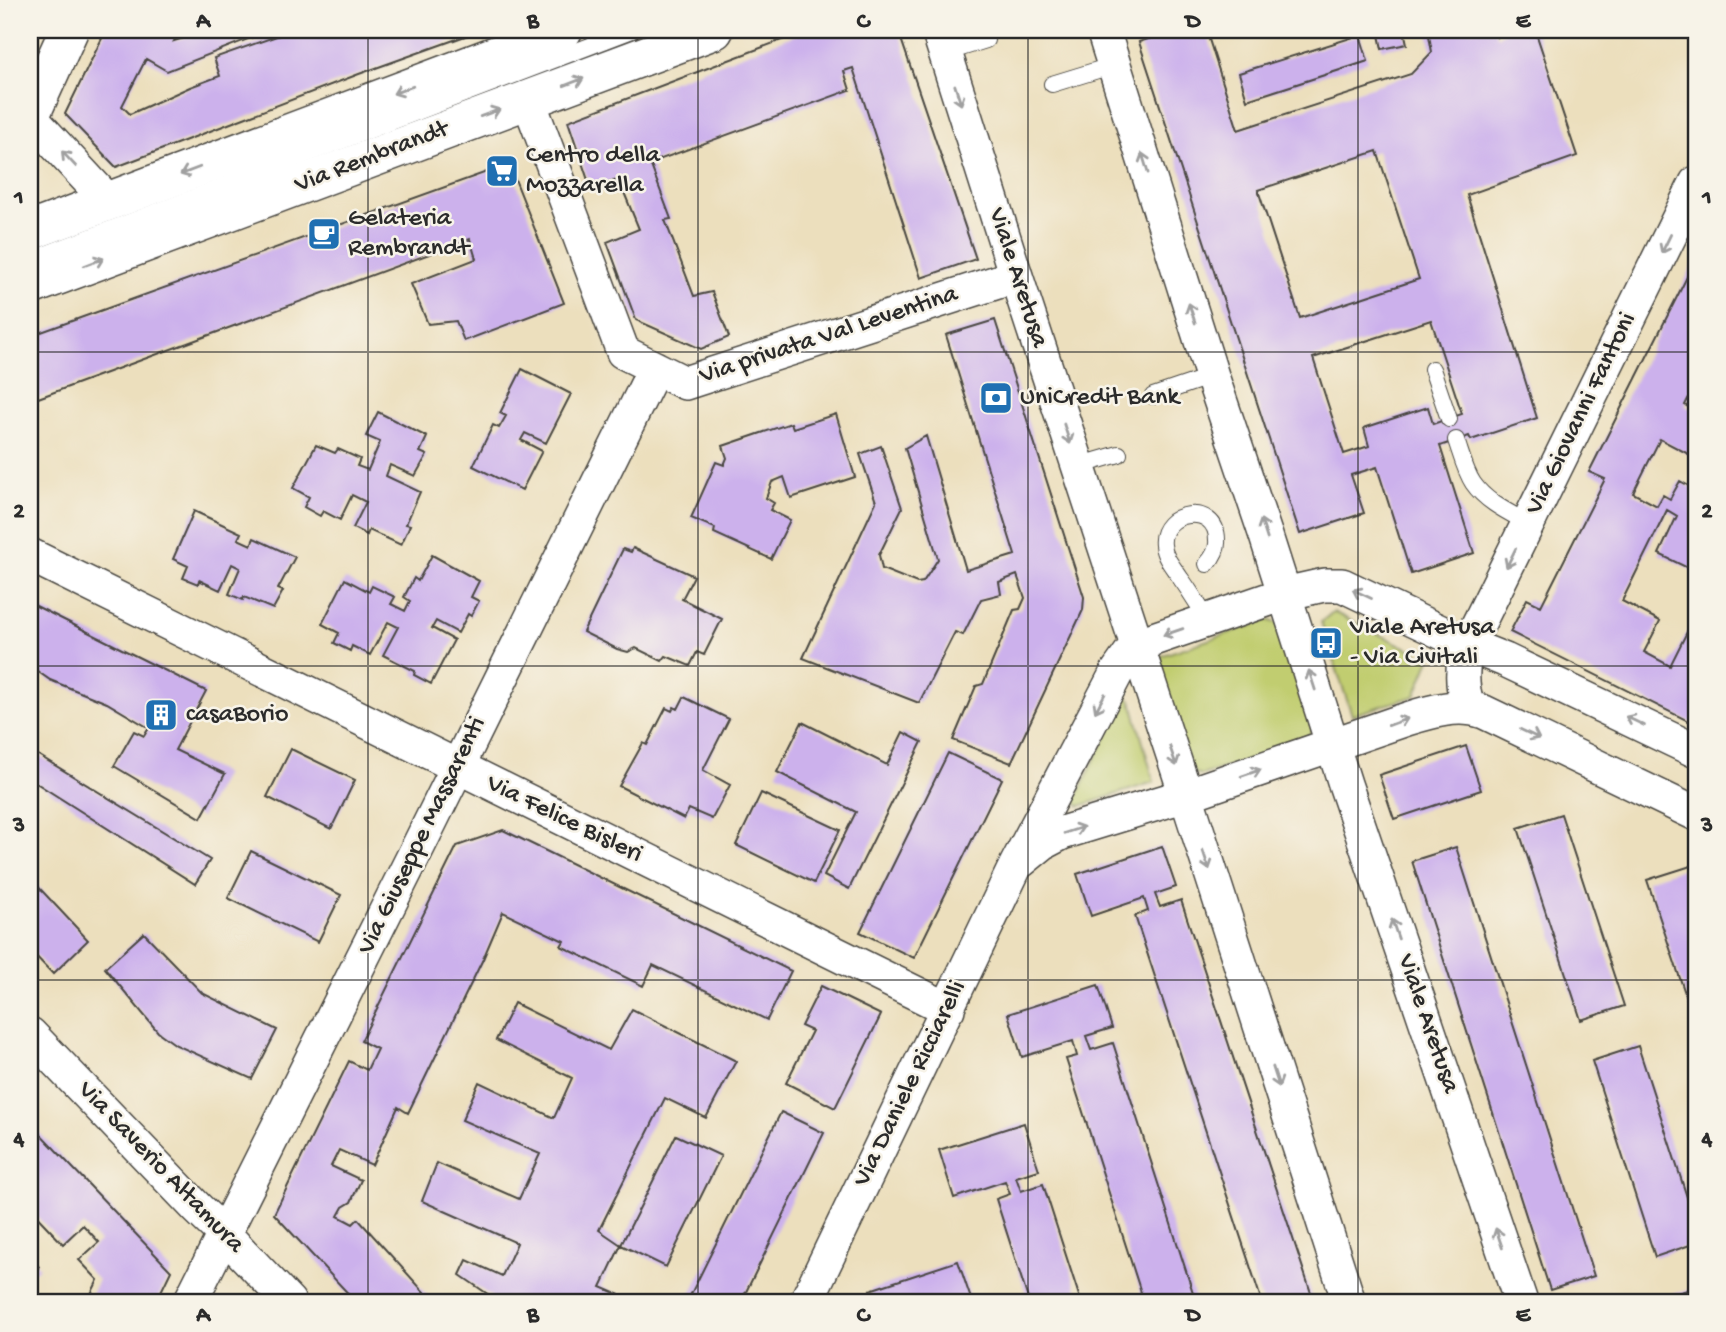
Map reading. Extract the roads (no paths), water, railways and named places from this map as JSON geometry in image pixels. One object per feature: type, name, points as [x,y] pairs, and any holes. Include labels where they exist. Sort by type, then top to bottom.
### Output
[{"type":"street","points":[[69,30],[30,116],[108,201]]},
{"type":"street","name":"Via Rembrandt","points":[[30,231],[563,30]]},
{"type":"street","name":"Via Rembrandt","points":[[30,286],[714,30]]},
{"type":"street","name":"Viale Aretusa","points":[[1103,30],[1212,376],[1333,745],[1521,1302]]},
{"type":"street","name":"Viale Aretusa","points":[[942,41],[1349,1302]]},
{"type":"street","name":"Via privata Val Leventina","points":[[528,99],[623,352],[685,383],[1016,276]]},
{"type":"street","name":"Via Giovanni Fantoni","points":[[1468,708],[1461,677],[1468,645],[1696,183]]},
{"type":"street","name":"Via Giuseppe Massarenti","points":[[190,1302],[654,368]]},
{"type":"street","name":"Via Felice Bisleri","points":[[30,555],[948,1009]]},
{"type":"street","points":[[1136,645],[1284,594],[1324,585],[1342,585],[1696,751]]},
{"type":"street","name":"Via Daniele Ricciarelli","points":[[806,1302],[1016,865],[1117,672],[1136,645]]},
{"type":"street","points":[[1186,795],[1433,711],[1468,708],[1484,712],[1696,814]]},
{"type":"street","name":"Via Daniele Ricciarelli","points":[[1016,865],[1043,843],[1062,834],[1186,795]]},
{"type":"street","name":"Via Saverio Altamura","points":[[30,1034],[289,1302]]},
{"type":"lane","name":"Via Rembrandt","points":[[30,260],[632,30]]},
{"type":"lane","points":[[942,41],[986,40]]},
{"type":"lane","points":[[1052,84],[1114,65]]},
{"type":"lane","points":[[1432,369],[1449,419]]},
{"type":"lane","points":[[1153,396],[1212,376]]},
{"type":"lane","points":[[1457,440],[1472,481],[1481,493],[1528,523]]},
{"type":"lane","points":[[1078,466],[1119,454]]},
{"type":"lane","points":[[1207,564],[1216,552],[1218,543],[1212,523],[1201,515],[1194,515],[1169,524],[1164,530],[1164,551],[1208,621]]},
{"type":"place","name":"Centro della Mozzarella","points":[[502,171]]},
{"type":"place","name":"Gelateria Rembrandt","points":[[324,234]]},
{"type":"place","name":"UniCredit Bank","points":[[996,398]]},
{"type":"place","name":"Viale Aretusa - Via Civitali","points":[[1326,643]]},
{"type":"place","name":"casaBorio","points":[[161,715]]}]
